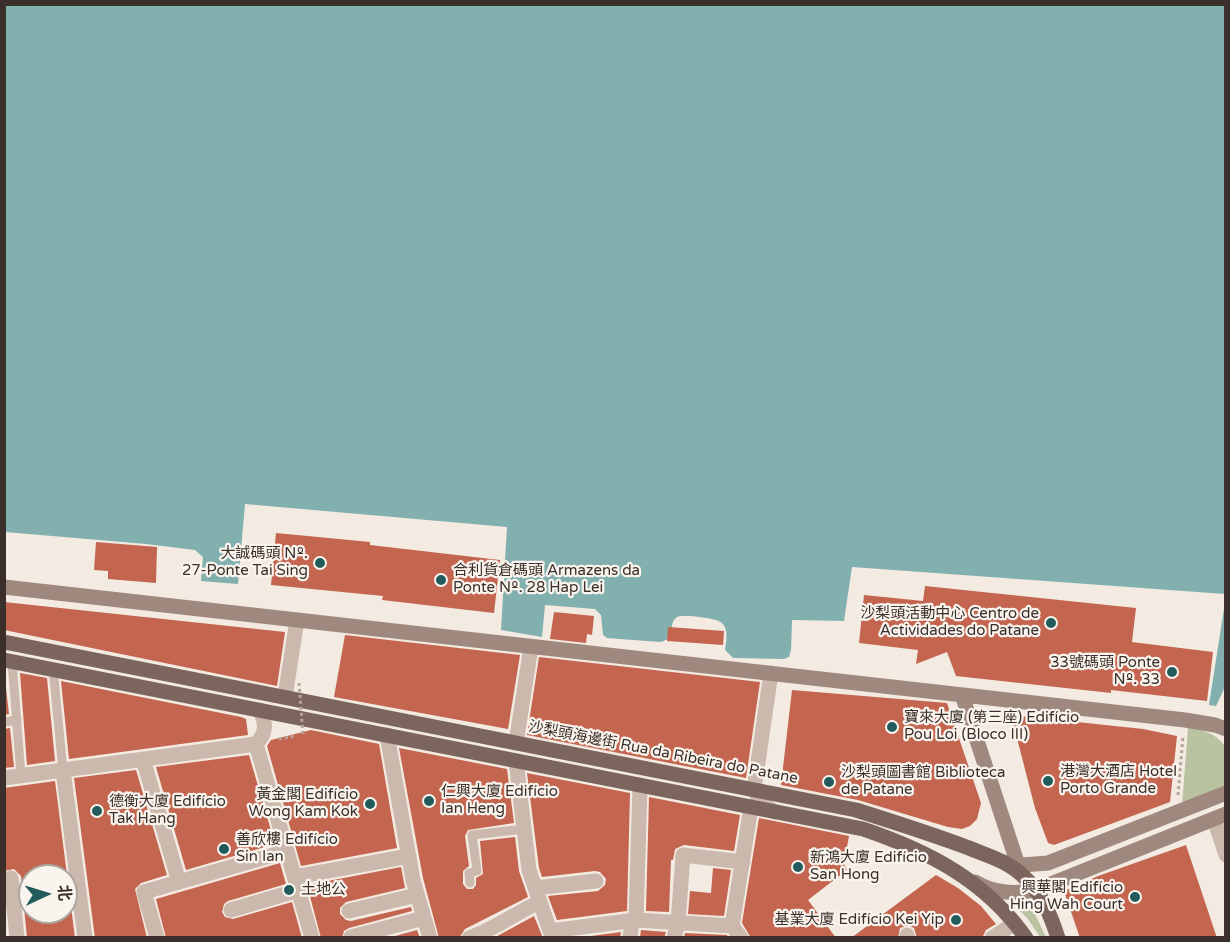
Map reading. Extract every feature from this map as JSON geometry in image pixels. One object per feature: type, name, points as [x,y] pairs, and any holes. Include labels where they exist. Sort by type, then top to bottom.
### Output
[{"type":"main road","name":"沙梨頭海邊街 Rua da Ribeira do Patane","points":[[4,642],[856,810],[916,828],[1015,867],[1036,890],[1049,912],[1058,938]]},
{"type":"main road","points":[[8,660],[863,829],[918,850],[969,878],[1015,923],[1026,938]]},
{"type":"street","points":[[4,587],[962,694],[1202,722],[1226,729]]},
{"type":"street","points":[[285,697],[297,620]]},
{"type":"street","points":[[516,743],[531,647]]},
{"type":"street","points":[[771,673],[754,790],[765,806],[775,812]]},
{"type":"street","points":[[962,694],[1015,867],[1048,863],[1226,793]]},
{"type":"street","points":[[4,778],[256,744],[263,737],[265,729],[260,710]]},
{"type":"street","points":[[1202,722],[1213,728],[1226,741]]},
{"type":"street","points":[[387,735],[417,896],[430,938]]},
{"type":"street","points":[[256,744],[312,938]]},
{"type":"street","points":[[143,759],[179,882]]},
{"type":"street","points":[[516,761],[529,870],[550,931],[634,920],[676,930],[737,932],[742,862],[751,807]]},
{"type":"street","points":[[63,770],[85,938]]},
{"type":"street","points":[[630,938],[634,920],[640,785]]},
{"type":"street","points":[[969,878],[990,890],[1000,892],[1036,890],[1220,817],[1226,855]]},
{"type":"street","points":[[157,938],[144,892],[287,851]]},
{"type":"street","points":[[676,930],[683,855],[742,862]]},
{"type":"street","points":[[231,910],[297,883],[409,856]]},
{"type":"street","points":[[10,878],[17,938]]},
{"type":"street","points":[[469,938],[489,931],[521,911],[538,895],[596,881]]},
{"type":"street","points":[[348,911],[417,896]]},
{"type":"street","points":[[351,937],[424,918]]},
{"type":"street","points":[[992,938],[1015,923]]},
{"type":"lane","points":[[8,660],[21,776]]},
{"type":"lane","points":[[53,669],[63,770]]},
{"type":"lane","points":[[4,722],[16,720]]},
{"type":"lane","points":[[470,883],[469,873],[477,871],[472,835],[524,829]]},
{"type":"path","points":[[299,683],[303,734]]},
{"type":"path","points":[[1176,812],[1185,720]]},
{"type":"green space","points":[[1188,728],[1209,733],[1225,746],[1225,790],[1182,805]]},
{"type":"green space","points":[[1030,904],[1046,937],[1040,937],[1020,911]]},
{"type":"water","points":[[4,5],[1225,5],[1225,594],[852,567],[844,621],[792,620],[789,657],[784,659],[733,658],[725,650],[726,633],[722,623],[700,617],[677,617],[672,624],[669,638],[660,642],[607,638],[603,635],[601,615],[595,609],[545,605],[542,637],[501,630],[507,527],[245,504],[238,584],[201,581],[203,557],[195,550],[5,532]]},
{"type":"water","points":[[1225,602],[1225,687],[1216,706],[1209,705]]},
{"type":"building","points":[[276,533],[370,542],[370,545],[500,560],[494,613],[382,600],[383,596],[271,585]]},
{"type":"building","points":[[96,542],[157,547],[156,583],[108,579],[108,571],[94,570]]},
{"type":"building","points":[[925,586],[1136,608],[1132,642],[1213,652],[1207,701],[956,676],[947,652],[916,664],[918,650],[859,643],[864,595],[923,601]]},
{"type":"building","points":[[4,602],[285,632],[277,686],[4,630]]},
{"type":"building","points":[[554,612],[594,616],[592,635],[587,634],[586,643],[550,639]]},
{"type":"building","points":[[668,627],[724,631],[723,645],[667,641]]},
{"type":"building","points":[[345,635],[520,655],[508,729],[334,697]]},
{"type":"building","points":[[539,657],[760,682],[746,778],[527,735]]},
{"type":"building","points":[[4,670],[9,714],[4,715]]},
{"type":"building","points":[[20,673],[47,678],[55,761],[27,765]]},
{"type":"building","points":[[61,681],[241,717],[246,719],[248,735],[69,759]]},
{"type":"building","points":[[792,690],[947,703],[981,803],[977,819],[970,826],[962,829],[948,827],[858,800],[781,785]]},
{"type":"building","points":[[1011,715],[1143,729],[1177,736],[1170,802],[1054,845],[1048,843],[1035,808]]},
{"type":"building","points":[[10,728],[14,767],[4,768],[4,729]]},
{"type":"building","points":[[311,730],[379,744],[397,848],[301,866],[267,746],[271,740]]},
{"type":"building","points":[[399,748],[507,769],[514,823],[468,830],[465,836],[469,866],[463,871],[463,884],[467,889],[473,889],[476,885],[476,878],[483,874],[480,841],[515,837],[519,871],[528,897],[465,929],[459,938],[439,938],[423,878]]},
{"type":"building","points":[[249,755],[275,844],[186,870],[156,767]]},
{"type":"building","points":[[136,770],[167,875],[141,883],[135,889],[147,938],[95,938],[74,778]]},
{"type":"building","points":[[527,773],[630,793],[627,911],[557,920],[548,896],[598,891],[605,885],[606,879],[600,872],[595,871],[542,877]]},
{"type":"building","points":[[55,781],[66,864],[18,864],[18,873],[14,869],[4,871],[4,788]]},
{"type":"building","points":[[649,797],[740,815],[734,851],[684,845],[675,849],[673,860],[671,860],[669,912],[646,911]]},
{"type":"building","name":"新鴻大廈 Edifício San Hong","points":[[759,818],[849,836],[844,864],[847,870],[808,900],[836,938],[751,938],[742,923]]},
{"type":"building","name":"興華閣 Edifício Hing Wah Court","points":[[1186,845],[1217,938],[1080,938],[1064,891],[1098,876]]},
{"type":"building","points":[[280,863],[286,884],[228,901],[224,904],[222,912],[225,917],[233,919],[292,902],[302,938],[166,938],[156,899]]},
{"type":"building","points":[[401,867],[405,888],[346,902],[340,908],[340,914],[346,920],[351,921],[411,907],[412,911],[349,928],[344,931],[342,938],[321,938],[307,885]]},
{"type":"building","points":[[713,868],[731,870],[724,916],[688,914],[690,891],[711,893]]},
{"type":"building","points":[[936,875],[981,906],[996,924],[986,930],[982,938],[917,938],[914,928],[908,925],[900,928],[898,938],[851,938]]},
{"type":"building","points":[[534,916],[543,938],[494,938],[501,934]]},
{"type":"building","points":[[26,924],[73,924],[75,938],[27,938]]},
{"type":"building","points":[[417,930],[420,938],[388,938]]},
{"type":"building","points":[[641,930],[666,932],[664,938],[640,938]]},
{"type":"building","points":[[621,932],[620,938],[576,938]]},
{"type":"building","points":[[685,933],[727,935],[728,938],[684,938]]},
{"type":"place","name":"大誠碼頭 Nº. 27-Ponte Tai Sing","points":[[320,563]]},
{"type":"place","name":"合利貨倉碼頭 Armazens da Ponte Nº. 28 Hap Lei","points":[[441,580]]},
{"type":"place","name":"沙梨頭活動中心 Centro de Actividades do Patane","points":[[1051,623]]},
{"type":"place","name":"33號碼頭 Ponte Nº. 33","points":[[1172,672]]},
{"type":"place","name":"寶來大廈 (第三座) Edifício Pou Loi (Bloco III)","points":[[892,727]]},
{"type":"place","name":"港灣大酒店 Hotel Porto Grande","points":[[1048,781]]},
{"type":"place","name":"沙梨頭圖書館 Biblioteca de Patane","points":[[829,782]]},
{"type":"place","name":"仁興大廈 Edifício Ian Heng","points":[[429,801]]},
{"type":"place","name":"黃金閣 Edifício Wong Kam Kok","points":[[370,804]]},
{"type":"place","name":"德衡大廈 Edifício Tak Hang","points":[[97,811]]},
{"type":"place","name":"善欣樓 Edifício Sin Ian","points":[[224,849]]},
{"type":"place","name":"新鴻大廈 Edifício San Hong","points":[[798,867]]},
{"type":"place","name":"土地公","points":[[289,890]]},
{"type":"place","name":"興華閣 Edifício Hing Wah Court","points":[[1135,897]]},
{"type":"place","name":"基業大廈 Edifício Kei Yip","points":[[956,920]]}]
